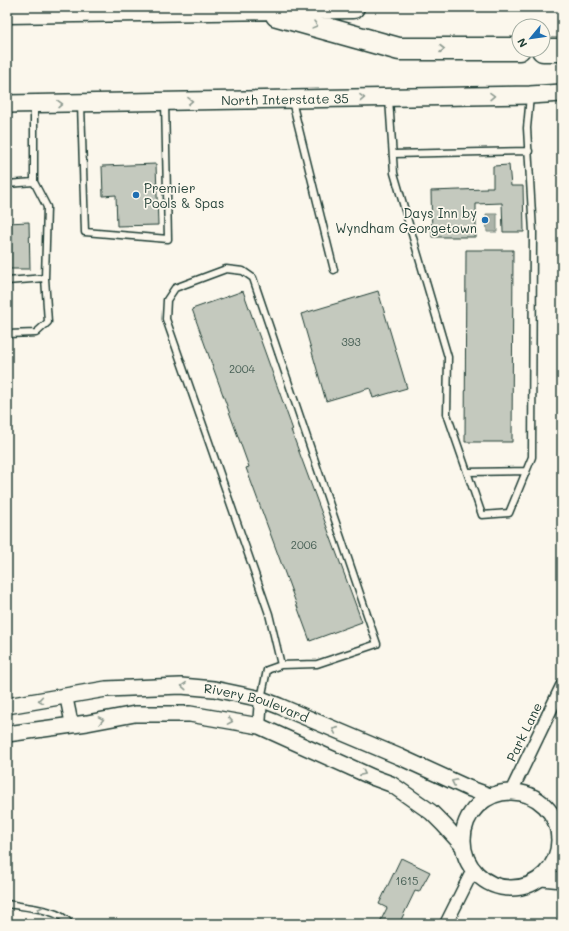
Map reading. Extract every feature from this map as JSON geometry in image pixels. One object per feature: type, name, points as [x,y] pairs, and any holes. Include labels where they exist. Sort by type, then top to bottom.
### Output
[{"type":"highway","points":[[7,12],[353,7]]},
{"type":"highway","points":[[250,8],[399,49],[511,50]]},
{"type":"highway","points":[[551,50],[562,50]]},
{"type":"main road","name":"North Interstate 35","points":[[7,104],[291,100],[562,93]]},
{"type":"street","name":"Rivery Boulevard","points":[[7,706],[106,689],[181,686],[214,689],[262,699],[468,788],[490,796]]},
{"type":"street","name":"Park Lane","points":[[511,792],[562,686]]},
{"type":"street","points":[[66,696],[72,725]]},
{"type":"street","points":[[259,726],[262,699]]},
{"type":"street","name":"Rivery Boulevard","points":[[7,734],[135,714],[190,714],[259,726],[372,777],[391,784],[431,812],[463,846]]},
{"type":"street","points":[[511,792],[521,792],[534,797],[552,816],[560,831],[555,858],[551,867],[542,878],[521,887],[508,888],[495,886],[487,882],[473,870],[466,859],[463,846],[466,822],[471,812],[478,804],[497,793],[511,792]]},
{"type":"street","points":[[446,924],[473,870]]},
{"type":"street","points":[[542,878],[562,880]]},
{"type":"lane","points":[[389,98],[394,173],[448,357],[447,414],[482,515],[509,513],[532,457],[533,232],[528,128],[530,95]]},
{"type":"lane","points":[[291,100],[334,270]]},
{"type":"lane","points":[[81,103],[85,232],[168,239],[165,102]]},
{"type":"lane","points":[[7,334],[36,333],[48,322],[45,278],[47,207],[34,182],[34,104]]},
{"type":"lane","points":[[393,154],[529,151]]},
{"type":"lane","points":[[7,184],[34,182]]},
{"type":"lane","points":[[262,699],[267,670],[281,665],[317,664],[377,644],[253,278],[243,271],[226,269],[175,288],[167,300],[166,319],[269,614],[281,665]]},
{"type":"lane","points":[[7,281],[45,278]]},
{"type":"lane","points":[[467,472],[526,471]]},
{"type":"lane","points":[[7,904],[58,914],[70,924]]},
{"type":"shaded area","points":[[486,214],[497,214],[497,232],[487,232]]},
{"type":"building","name":"Premier Pools & Spas","points":[[156,164],[158,225],[117,226],[116,195],[103,196],[102,166]]},
{"type":"building","points":[[509,165],[511,186],[523,186],[524,232],[503,232],[502,203],[476,204],[476,237],[432,237],[431,191],[486,189],[486,187],[493,187],[493,166]]},
{"type":"building","points":[[29,222],[30,269],[7,269],[7,223]]},
{"type":"building","points":[[466,250],[513,250],[512,442],[465,442]]},
{"type":"building","points":[[243,291],[293,430],[291,430],[362,622],[310,641],[246,468],[249,467],[192,309]]},
{"type":"building","points":[[378,291],[407,388],[373,398],[370,388],[326,401],[301,314]]},
{"type":"building","points":[[401,858],[430,872],[419,892],[415,891],[399,924],[379,924],[387,908],[379,904]]},
{"type":"place","name":"Premier Pools & Spas","points":[[136,195]]},
{"type":"place","name":"Days Inn by Wyndham Georgetown","points":[[485,220]]}]
